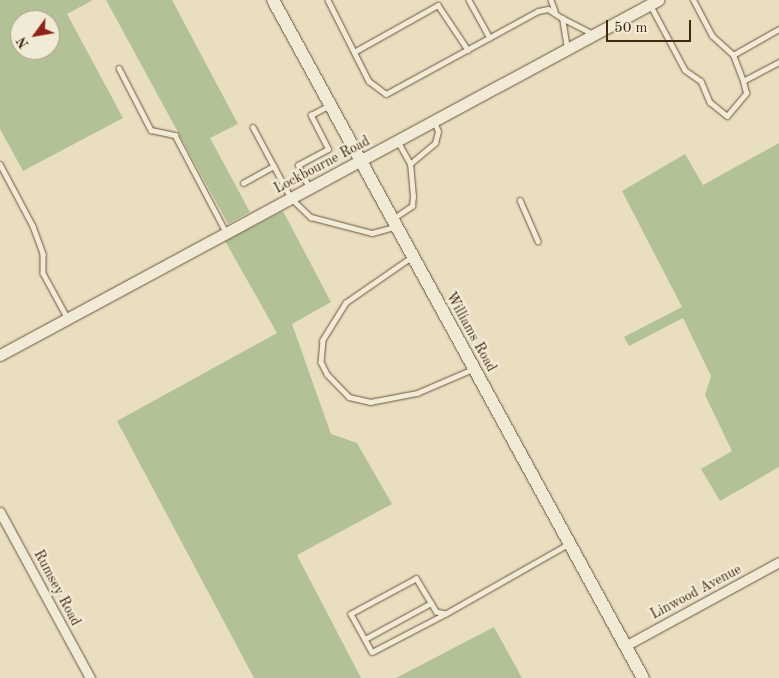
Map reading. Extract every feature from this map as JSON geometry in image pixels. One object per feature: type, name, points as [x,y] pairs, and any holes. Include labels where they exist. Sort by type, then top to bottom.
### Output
[{"type":"main road","name":"Williams Road","points":[[274,0],[643,678]]},
{"type":"street","name":"Lockbourne Road","points":[[0,355],[654,2]]},
{"type":"street","name":"Rumsey Road","points":[[0,512],[90,678]]},
{"type":"street","name":"Linwood Avenue","points":[[625,646],[779,562]]},
{"type":"lane","points":[[328,0],[374,87],[386,94],[538,11],[555,11]]},
{"type":"lane","points":[[469,0],[490,38]]},
{"type":"lane","points":[[551,0],[555,11],[562,18],[595,34]]},
{"type":"lane","points":[[654,2],[685,70],[701,81],[720,114],[731,114],[746,93],[743,81],[733,55],[712,36],[693,0]]},
{"type":"lane","points":[[354,52],[438,5],[468,50]]},
{"type":"lane","points":[[562,18],[567,49]]},
{"type":"lane","points":[[733,55],[779,29]]},
{"type":"lane","points":[[743,81],[779,62]]},
{"type":"lane","points":[[119,68],[152,130],[174,135],[227,233]]},
{"type":"lane","points":[[309,189],[298,165],[328,149],[311,115],[330,105]]},
{"type":"lane","points":[[410,164],[435,143],[438,132],[434,122]]},
{"type":"lane","points":[[253,127],[292,198],[311,217],[372,233],[395,223],[412,206],[410,164],[398,141]]},
{"type":"lane","points":[[0,164],[40,244],[43,273],[68,318]]},
{"type":"lane","points":[[243,183],[274,166]]},
{"type":"lane","points":[[520,200],[538,241]]},
{"type":"lane","points":[[413,257],[346,303],[323,340],[321,362],[327,374],[349,397],[370,402],[417,393],[474,369]]},
{"type":"lane","points":[[446,614],[436,612],[416,579],[351,614],[372,652],[446,614],[569,544]]},
{"type":"lane","points":[[365,639],[431,603]]},
{"type":"green space","points":[[0,0],[93,0],[67,14],[123,118],[23,171],[0,129]]},
{"type":"green space","points":[[106,0],[172,0],[238,124],[210,138],[250,212],[228,224]]},
{"type":"green space","points":[[779,143],[779,467],[720,501],[701,469],[732,451],[705,395],[711,376],[683,318],[629,346],[624,337],[682,307],[622,191],[685,154],[703,185]]},
{"type":"green space","points":[[283,211],[331,302],[292,324],[331,434],[357,443],[392,504],[297,555],[361,678],[254,678],[117,421],[277,333],[225,241]]},
{"type":"green space","points":[[494,627],[522,678],[396,678]]}]
